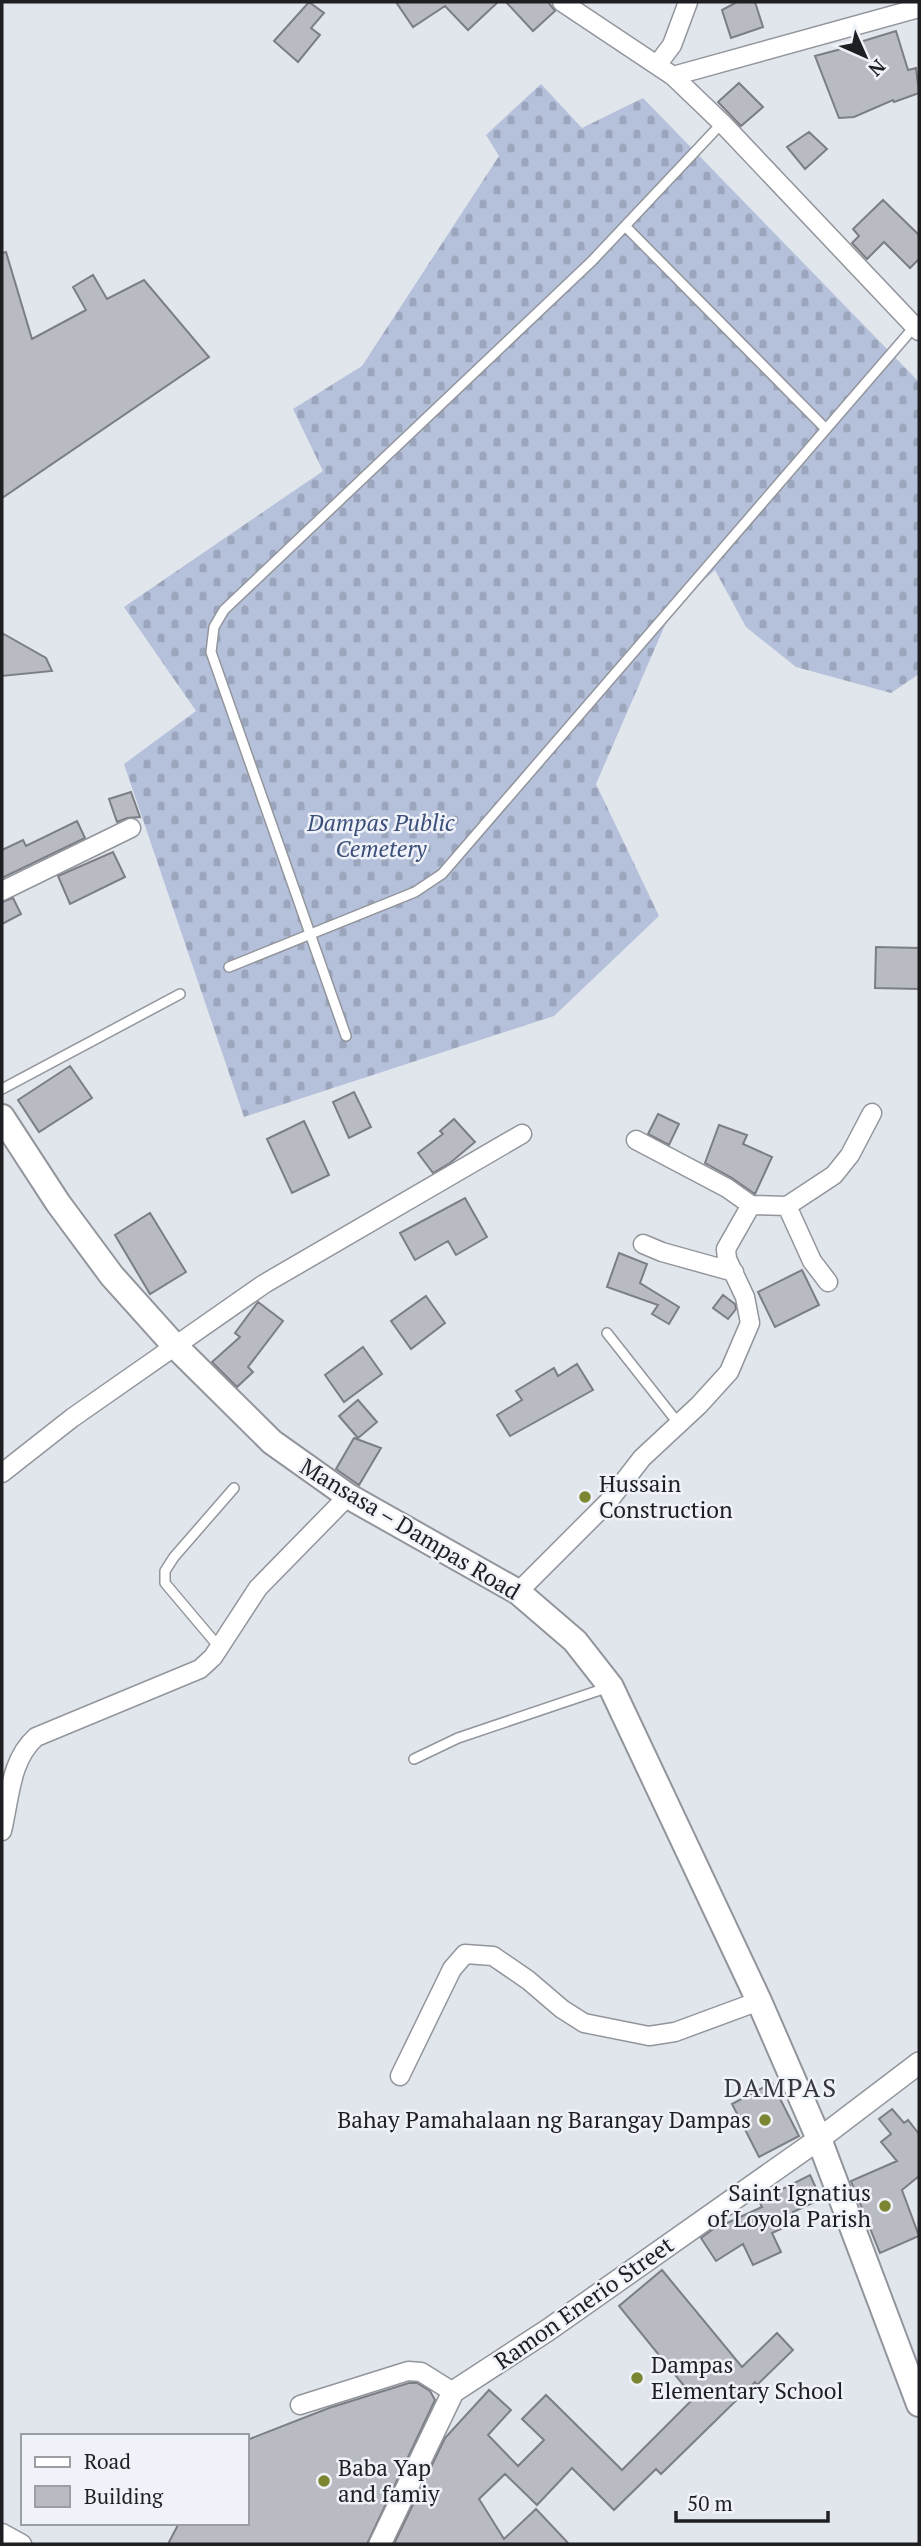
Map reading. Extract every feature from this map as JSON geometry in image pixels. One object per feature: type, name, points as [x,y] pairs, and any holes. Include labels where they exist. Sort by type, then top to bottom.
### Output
[{"type":"main road","name":"Mansasa – Dampas Road","points":[[2,1116],[58,1203],[112,1276],[174,1345],[272,1442],[348,1496],[518,1592],[575,1641],[611,1687],[759,2001],[819,2139],[919,2403]]},
{"type":"street","points":[[562,2],[673,76],[722,122],[917,329]]},
{"type":"street","points":[[657,65],[672,45],[688,2]]},
{"type":"street","points":[[673,76],[919,8]]},
{"type":"street","points":[[2,891],[131,828]]},
{"type":"street","points":[[636,1140],[727,1188],[751,1205],[787,1206],[834,1175],[850,1155],[872,1113]]},
{"type":"street","points":[[2,1473],[72,1418],[264,1284],[522,1134]]},
{"type":"street","points":[[518,1592],[608,1502],[642,1458],[699,1405],[729,1372],[750,1323],[746,1297],[727,1259],[726,1249],[751,1205]]},
{"type":"street","points":[[787,1206],[812,1261],[828,1282]]},
{"type":"street","points":[[643,1244],[734,1272]]},
{"type":"street","points":[[2,1831],[15,1766],[26,1746],[36,1737],[200,1669],[214,1657],[258,1588],[348,1496]]},
{"type":"street","points":[[400,2076],[452,1969],[465,1954],[493,1956],[584,2023],[649,2036],[675,2032],[759,2001]]},
{"type":"street","name":"Ramon Enerio Street","points":[[453,2392],[548,2330],[819,2139],[919,2063]]},
{"type":"street","points":[[300,2405],[408,2371],[421,2372],[453,2392],[380,2544]]},
{"type":"street","points":[[2,2533],[22,2544]]},
{"type":"lane","points":[[346,1036],[211,652],[214,627],[224,610],[592,261],[722,122]]},
{"type":"lane","points":[[625,226],[825,428]]},
{"type":"lane","points":[[229,967],[415,892],[442,874],[825,428],[917,329]]},
{"type":"lane","points":[[2,1089],[180,994]]},
{"type":"lane","points":[[607,1333],[678,1423]]},
{"type":"lane","points":[[219,1647],[165,1583],[165,1571],[234,1488]]},
{"type":"lane","points":[[414,1759],[458,1738],[611,1687]]},
{"type":"green space","name":"Dampas Public Cemetery","points":[[541,84],[582,128],[643,98],[919,382],[919,674],[891,693],[796,667],[746,627],[715,570],[672,609],[596,784],[659,916],[554,1016],[244,1117],[124,764],[196,711],[124,607],[323,471],[293,409],[362,366],[499,156],[486,135]]},
{"type":"building","points":[[309,2],[324,13],[311,28],[320,35],[298,62],[274,41]]},
{"type":"building","points":[[396,2],[498,2],[468,30],[445,6],[413,27]]},
{"type":"building","points":[[506,2],[548,2],[555,11],[533,31]]},
{"type":"building","points":[[737,2],[755,2],[763,27],[731,38],[722,10]]},
{"type":"building","points":[[896,31],[908,70],[916,68],[919,93],[894,102],[893,100],[854,117],[839,118],[815,56]]},
{"type":"building","points":[[739,83],[763,107],[741,126],[718,102]]},
{"type":"building","points":[[809,132],[827,149],[805,169],[787,147]]},
{"type":"building","points":[[883,200],[919,235],[919,259],[910,268],[884,242],[867,259],[852,243],[859,236],[853,229]]},
{"type":"building","points":[[6,252],[32,339],[86,310],[73,287],[93,275],[107,299],[144,280],[209,357],[2,498],[2,253]]},
{"type":"building","points":[[2,633],[46,658],[52,671],[2,676]]},
{"type":"building","points":[[131,792],[140,817],[117,822],[109,799]]},
{"type":"building","points":[[77,821],[85,838],[2,878],[2,850],[23,840],[26,846]]},
{"type":"building","points":[[113,852],[125,877],[70,904],[58,876]]},
{"type":"building","points":[[13,898],[21,914],[2,924],[2,902]]},
{"type":"building","points":[[876,947],[919,948],[919,989],[875,988]]},
{"type":"building","points":[[70,1066],[92,1098],[39,1132],[18,1100]]},
{"type":"building","points":[[354,1092],[371,1127],[349,1138],[333,1102]]},
{"type":"building","points":[[658,1114],[679,1124],[669,1145],[648,1134]]},
{"type":"building","points":[[454,1119],[475,1142],[433,1173],[418,1153],[443,1134],[440,1131]]},
{"type":"building","points":[[304,1121],[329,1175],[292,1193],[267,1139]]},
{"type":"building","points":[[719,1125],[747,1135],[743,1144],[772,1157],[755,1194],[705,1163]]},
{"type":"building","points":[[465,1198],[487,1237],[456,1255],[448,1241],[415,1260],[400,1233]]},
{"type":"building","points":[[150,1213],[186,1272],[150,1294],[115,1235]]},
{"type":"building","points":[[619,1253],[647,1264],[640,1283],[679,1307],[669,1324],[652,1314],[658,1305],[607,1287]]},
{"type":"building","points":[[802,1270],[819,1305],[775,1327],[758,1292]]},
{"type":"building","points":[[723,1295],[735,1304],[736,1309],[728,1319],[713,1308]]},
{"type":"building","points":[[426,1296],[445,1323],[411,1349],[391,1321]]},
{"type":"building","points":[[258,1302],[283,1321],[248,1367],[253,1372],[237,1387],[212,1362],[240,1337],[235,1333]]},
{"type":"building","points":[[363,1347],[382,1374],[344,1402],[325,1375]]},
{"type":"building","points":[[577,1364],[593,1390],[510,1436],[497,1415],[522,1400],[516,1391],[554,1368],[558,1376]]},
{"type":"building","points":[[358,1400],[377,1422],[358,1438],[339,1416]]},
{"type":"building","points":[[354,1438],[381,1448],[359,1485],[336,1469]]},
{"type":"building","name":"Bahay Pamahalaan ng Barangay Dampas","points":[[772,2083],[799,2136],[759,2157],[732,2104]]},
{"type":"building","name":"Saint Ignatius of Loyola Parish","points":[[892,2109],[904,2123],[908,2120],[919,2134],[919,2176],[902,2190],[919,2236],[880,2253],[851,2181],[897,2161],[881,2142],[891,2134],[879,2119]]},
{"type":"building","points":[[810,2175],[821,2199],[793,2212],[798,2221],[772,2233],[781,2252],[753,2265],[743,2244],[716,2261],[701,2238],[723,2222],[725,2224],[762,2207],[759,2201]]},
{"type":"building","points":[[662,2270],[742,2367],[777,2333],[793,2350],[757,2385],[755,2382],[661,2474],[656,2469],[614,2510],[572,2468],[537,2505],[505,2474],[479,2499],[504,2539],[536,2509],[569,2544],[394,2544],[445,2438],[489,2390],[511,2410],[488,2435],[518,2466],[544,2440],[522,2419],[546,2395],[622,2470],[694,2398],[619,2306]]},
{"type":"building","name":"Baba Yap and famiy","points":[[409,2383],[417,2383],[430,2391],[435,2400],[367,2544],[168,2544],[178,2525],[248,2525],[248,2440],[329,2408]]},
{"type":"place","name":"Hussain Construction","points":[[585,1497]]},
{"type":"place","name":"Bahay Pamahalaan ng Barangay Dampas","points":[[765,2120]]},
{"type":"place","name":"Saint Ignatius of Loyola Parish","points":[[885,2206]]},
{"type":"place","name":"Dampas Elementary School","points":[[637,2378]]},
{"type":"place","name":"Baba Yap and famiy","points":[[324,2481]]},
{"type":"district","name":"DAMPAS","points":[[781,2088]]}]
